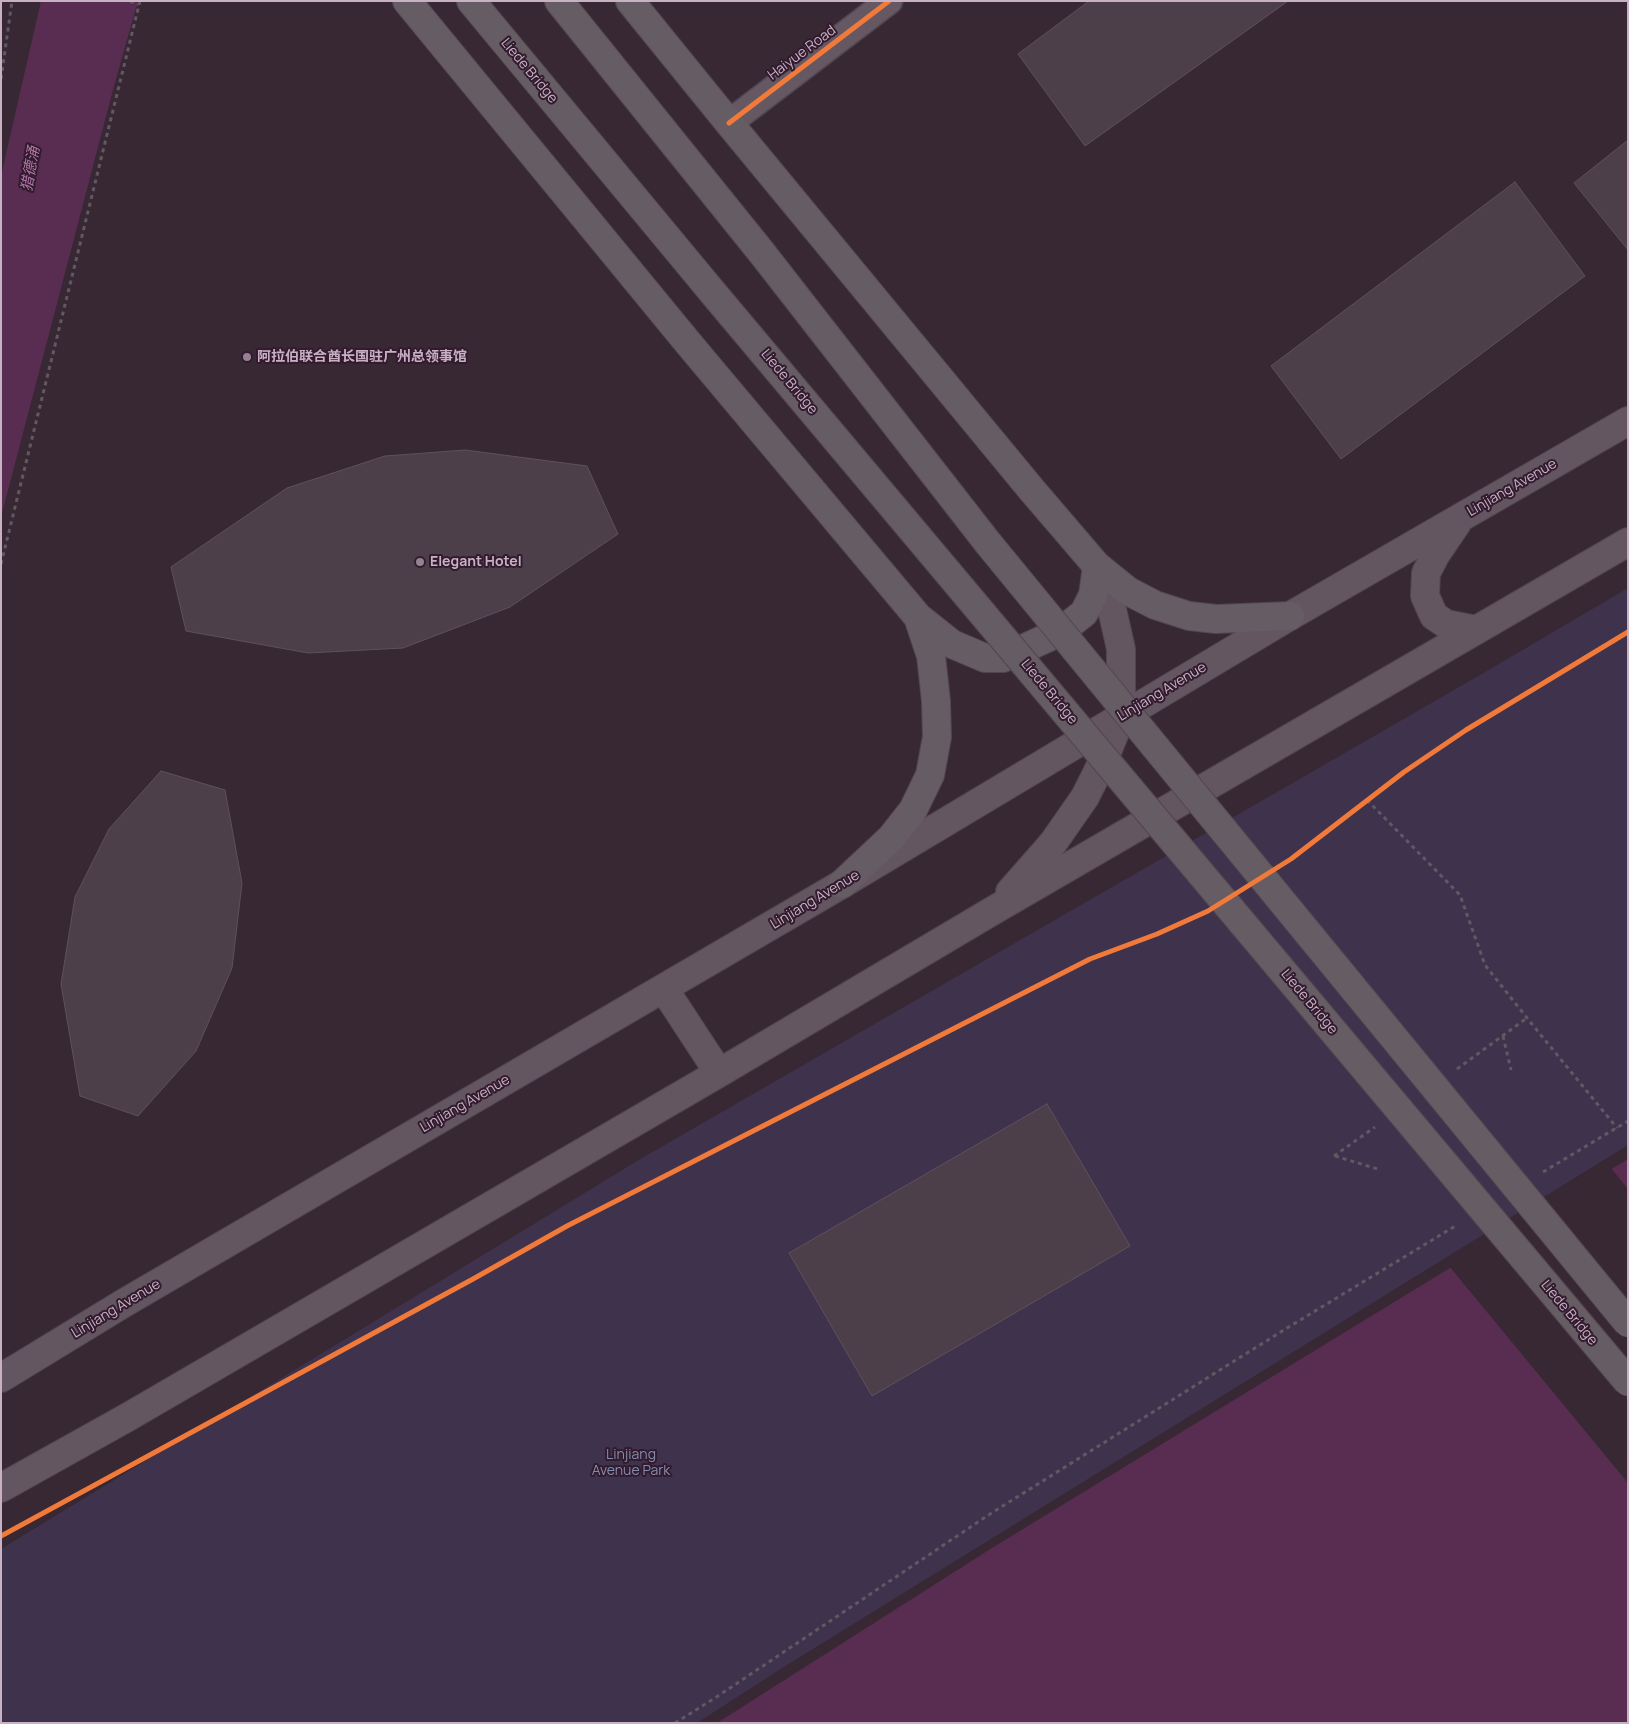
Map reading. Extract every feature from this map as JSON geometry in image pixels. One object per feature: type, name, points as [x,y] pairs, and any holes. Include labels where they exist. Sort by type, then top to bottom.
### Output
[{"type":"highway","points":[[407,1],[645,291],[918,617],[952,644],[985,658],[1003,658],[1060,632],[1084,613],[1093,595],[1097,566]]},
{"type":"highway","name":"Liede Bridge","points":[[471,1],[714,294],[1628,1382]]},
{"type":"highway","points":[[559,1],[762,252],[988,542],[1628,1323]]},
{"type":"highway","points":[[630,1],[1031,489],[1097,566],[1128,591],[1155,605],[1189,616],[1216,619],[1290,616]]},
{"type":"highway","points":[[842,884],[892,838],[913,810],[930,775],[937,737],[936,701],[931,656],[918,617]]},
{"type":"main road","name":"Linjiang Avenue","points":[[1,1378],[133,1298],[842,884],[1290,616],[1628,421]]},
{"type":"main road","points":[[1461,518],[1436,554],[1426,573],[1424,596],[1434,616],[1446,624],[1476,630]]},
{"type":"main road","points":[[1,1488],[145,1407],[719,1073],[994,910],[1628,542]]},
{"type":"main road","points":[[994,910],[1053,843],[1084,797],[1105,757],[1121,716],[1121,649],[1111,605],[1097,566]]},
{"type":"main road","points":[[664,988],[719,1073]]},
{"type":"street","name":"Haiyue Road","points":[[729,123],[889,1]]},
{"type":"path","points":[[1,79],[12,1]]},
{"type":"path","points":[[1,564],[88,218],[139,3],[130,1]]},
{"type":"path","points":[[1360,806],[1375,795]]},
{"type":"path","points":[[1367,800],[1460,896],[1485,965],[1617,1128]]},
{"type":"path","points":[[1503,1036],[1511,1070]]},
{"type":"path","points":[[1543,1173],[1628,1121]]},
{"type":"path","points":[[1334,1156],[1381,1170]]},
{"type":"path","points":[[675,1723],[990,1514],[1460,1223]]},
{"type":"green space","name":"Linjiang Avenue Park","points":[[1628,588],[1628,1145],[779,1670],[697,1723],[1,1723],[1,1549],[642,1158]]},
{"type":"water","name":"猎德涌","points":[[41,1],[138,1],[1,517],[1,176]]},
{"type":"water","points":[[1628,1159],[1628,1723],[717,1723],[992,1548]]},
{"type":"pier","points":[[1610,1167],[1628,1189],[1628,1483],[1449,1266]]},
{"type":"building","points":[[1089,1],[1288,1],[1085,146],[1018,54]]},
{"type":"building","points":[[1628,140],[1628,250],[1574,183]]},
{"type":"building","points":[[1515,182],[1585,276],[1341,459],[1271,366]]},
{"type":"building","points":[[465,450],[587,466],[618,534],[510,607],[403,648],[308,653],[186,631],[171,567],[287,488],[385,456]]},
{"type":"building","points":[[161,771],[225,790],[242,883],[232,968],[196,1051],[138,1116],[80,1096],[61,984],[75,897],[109,829]]},
{"type":"building","points":[[1047,1104],[1130,1246],[872,1396],[789,1253]]},
{"type":"cycle path","points":[[729,123],[889,1]]},
{"type":"cycle path","points":[[1,1536],[567,1226],[1090,959],[1157,934],[1208,911],[1291,859],[1404,772],[1466,730],[1628,632]]},
{"type":"place","name":"阿拉伯联合酋长国驻广州总领事馆","points":[[247,357]]},
{"type":"place","name":"Elegant Hotel","points":[[420,562]]}]
